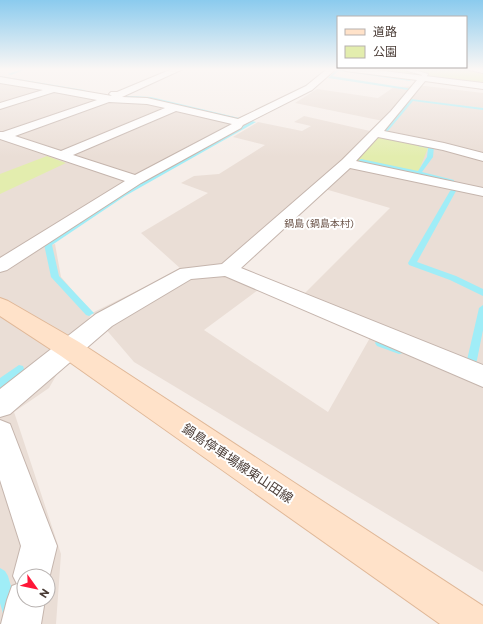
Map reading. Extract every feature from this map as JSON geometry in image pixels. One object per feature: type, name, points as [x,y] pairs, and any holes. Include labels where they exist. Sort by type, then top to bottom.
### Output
[{"type":"main road","name":"鍋島停車場線東山田線","points":[[0,306],[70,349],[474,624]]},
{"type":"street","points":[[0,106],[27,98]]},
{"type":"street","points":[[103,98],[147,101],[175,108],[244,121]]},
{"type":"street","points":[[0,266],[136,180],[289,98]]},
{"type":"street","points":[[227,270],[347,163],[395,113],[407,98]]},
{"type":"street","points":[[2,135],[108,99]]},
{"type":"street","points":[[62,156],[175,108]]},
{"type":"street","points":[[375,133],[444,147],[483,157]]},
{"type":"street","points":[[2,135],[136,180]]},
{"type":"street","points":[[347,163],[483,192]]},
{"type":"street","points":[[0,405],[104,320],[187,273],[227,270],[483,376]]},
{"type":"street","points":[[0,434],[39,546],[34,568]]},
{"type":"shaded area","points":[[0,98],[113,98],[150,100],[250,122],[127,189],[41,247],[55,244],[61,277],[92,313],[49,388],[14,412],[61,554],[56,624],[0,624]]},
{"type":"shaded area","points":[[303,98],[483,98],[483,572],[134,362],[92,313],[181,269],[141,233],[208,193],[181,183],[194,176],[219,174],[265,145],[233,137],[258,122],[302,131],[311,126],[294,122],[304,116],[370,131],[383,121],[295,103]],"holes":[[[325,189],[390,208],[293,305],[371,336],[328,412],[204,330],[266,284],[237,269]]]},
{"type":"green space","points":[[377,136],[428,148],[417,175],[354,161]]},
{"type":"green space","points":[[47,156],[66,163],[0,194],[0,174]]},
{"type":"waterway","points":[[89,313],[55,277],[48,244],[123,195],[254,122],[152,98]]},
{"type":"waterway","points":[[385,131],[412,100],[483,109]]},
{"type":"waterway","points":[[419,173],[430,157],[431,147],[420,145]]},
{"type":"waterway","points":[[361,161],[419,173]]},
{"type":"waterway","points":[[419,173],[452,181]]},
{"type":"waterway","points":[[453,191],[412,263],[453,278],[483,293]]},
{"type":"waterway","points":[[472,360],[483,308]]},
{"type":"waterway","points":[[380,343],[399,350]]},
{"type":"waterway","points":[[0,384],[19,369]]},
{"type":"waterway","points":[[0,576],[14,624]]},
{"type":"district","name":"鍋島 (鍋島本村)","points":[[319,223]]}]
